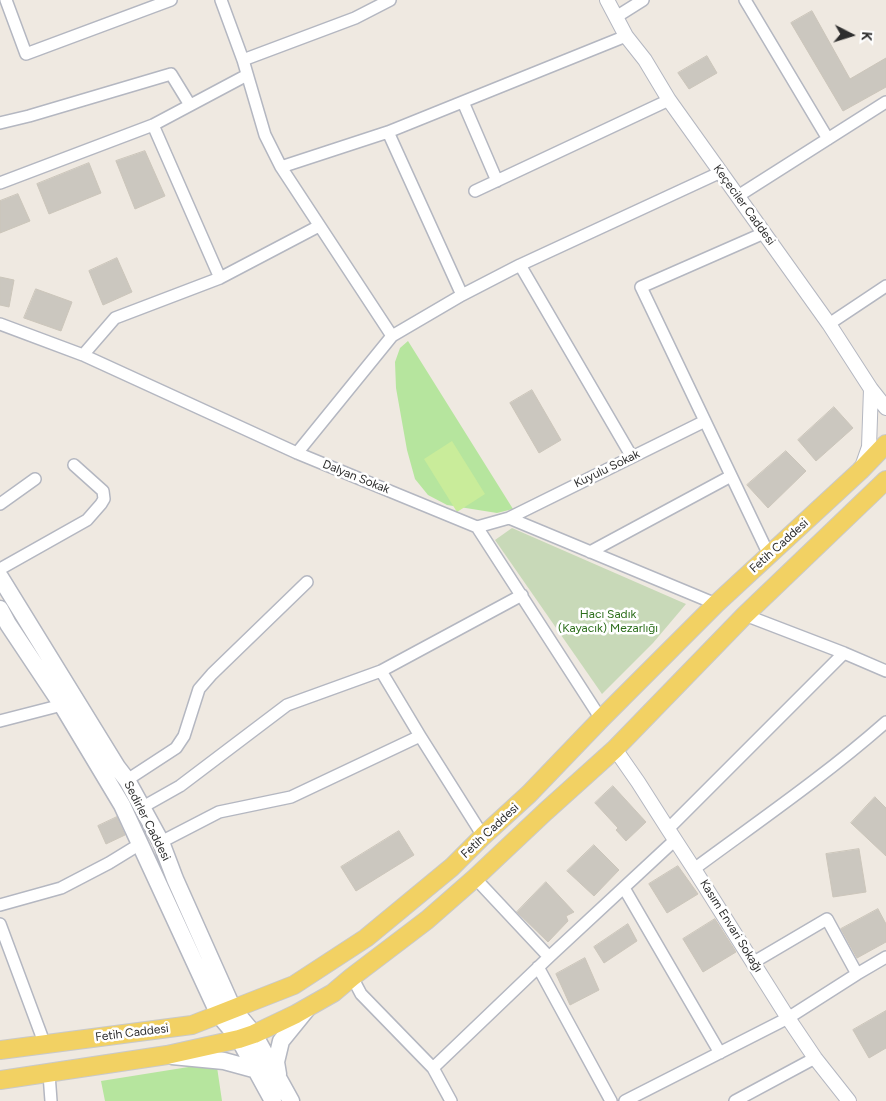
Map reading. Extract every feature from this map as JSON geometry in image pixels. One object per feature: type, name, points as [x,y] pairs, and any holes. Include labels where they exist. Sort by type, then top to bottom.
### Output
[{"type":"main road","name":"Fetih Caddesi","points":[[0,1050],[192,1025],[294,985],[366,938],[452,867],[529,794],[716,604],[860,472],[886,444]]},
{"type":"main road","name":"Fetih Caddesi","points":[[0,1080],[167,1055],[247,1036],[333,993],[427,920],[615,749],[745,615],[886,480]]},
{"type":"main road","name":"Sedirler Caddesi","points":[[0,577],[68,700],[226,1012],[278,1077],[292,1101]]},
{"type":"main road","name":"Sedirler Caddesi","points":[[3,620],[68,700],[127,780],[161,842],[226,1012]]},
{"type":"main road","points":[[529,794],[545,812]]},
{"type":"main road","points":[[278,1077],[276,1062],[281,1041],[312,1005]]},
{"type":"main road","name":"Sedirler Caddesi","points":[[247,1036],[256,1070],[273,1101]]},
{"type":"main road","points":[[167,1055],[224,1061],[256,1070]]},
{"type":"street","points":[[6,0],[26,54],[171,0]]},
{"type":"street","points":[[222,0],[243,60],[264,135],[281,167],[392,336]]},
{"type":"street","points":[[243,60],[355,18],[390,0]]},
{"type":"street","name":"Keçeciler Caddesi","points":[[606,0],[626,36],[645,60],[669,100],[829,324],[871,389],[886,408]]},
{"type":"street","points":[[616,17],[643,0]]},
{"type":"street","points":[[745,0],[828,139]]},
{"type":"street","points":[[281,167],[388,132],[626,36]]},
{"type":"street","points":[[0,123],[171,74],[190,105]]},
{"type":"street","points":[[0,183],[153,125],[247,75]]},
{"type":"street","points":[[475,191],[669,100]]},
{"type":"street","points":[[463,102],[498,181]]},
{"type":"street","points":[[738,196],[886,102]]},
{"type":"street","points":[[153,125],[220,278]]},
{"type":"street","points":[[388,132],[462,295]]},
{"type":"street","points":[[298,453],[392,336],[462,295],[520,265],[720,172]]},
{"type":"street","points":[[83,355],[115,318],[220,278],[319,226]]},
{"type":"street","points":[[764,232],[641,287],[769,555]]},
{"type":"street","points":[[520,265],[632,456]]},
{"type":"street","points":[[829,324],[886,286]]},
{"type":"street","name":"Dalyan Sokak","points":[[0,324],[83,355],[298,453],[477,527]]},
{"type":"street","points":[[871,389],[886,400]]},
{"type":"street","points":[[860,472],[869,447],[871,389]]},
{"type":"street","name":"Kuyulu Sokak","points":[[508,518],[705,420]]},
{"type":"street","points":[[0,570],[87,520],[101,504],[104,499],[103,491],[74,466]]},
{"type":"street","points":[[590,552],[731,476]]},
{"type":"street","points":[[0,504],[35,479]]},
{"type":"street","points":[[601,719],[477,527],[508,518],[716,604]]},
{"type":"street","points":[[127,780],[176,748],[184,736],[199,689],[212,674],[307,582]]},
{"type":"street","points":[[141,808],[180,786],[287,705],[381,670],[522,595]]},
{"type":"street","points":[[745,615],[886,671]]},
{"type":"street","points":[[433,1068],[624,888],[671,835],[844,653]]},
{"type":"street","points":[[381,670],[483,836]]},
{"type":"street","points":[[0,721],[68,700]]},
{"type":"street","points":[[694,869],[806,787],[886,722]]},
{"type":"street","points":[[161,842],[219,812],[291,797],[420,736]]},
{"type":"street","name":"Kasım Envari Sokağı","points":[[615,749],[754,962],[788,1018],[815,1058],[849,1101]]},
{"type":"street","points":[[0,905],[61,888],[109,863],[140,844]]},
{"type":"street","points":[[475,878],[549,957]]},
{"type":"street","points":[[624,888],[720,1053]]},
{"type":"street","points":[[754,962],[827,919],[857,974]]},
{"type":"street","points":[[0,924],[4,948],[45,1045]]},
{"type":"street","points":[[626,1101],[788,1018],[886,956]]},
{"type":"street","points":[[538,967],[612,1101]]},
{"type":"street","points":[[352,977],[361,994],[433,1068],[450,1101]]},
{"type":"street","points":[[735,1101],[815,1058]]},
{"type":"street","points":[[49,1074],[51,1101]]},
{"type":"street","points":[[753,1091],[761,1101]]},
{"type":"green space","points":[[408,341],[513,509],[497,513],[447,505],[428,495],[415,479],[407,450],[396,388],[395,362],[400,348]]},
{"type":"green space","points":[[452,441],[485,494],[457,512],[424,459]]},
{"type":"green space","name":"Hacı Sadık (Kayacık) Mezarlığı","points":[[512,528],[686,604],[653,643],[602,694],[495,540]]},
{"type":"green space","points":[[201,1065],[217,1067],[222,1101],[105,1101],[101,1081]]},
{"type":"building","points":[[812,11],[850,79],[886,58],[886,87],[843,111],[791,23]]},
{"type":"building","points":[[707,56],[717,73],[689,89],[678,73]]},
{"type":"building","points":[[145,151],[165,196],[135,209],[116,161]]},
{"type":"building","points":[[89,163],[101,193],[49,214],[37,184]]},
{"type":"building","points":[[18,194],[30,221],[0,233],[0,201]]},
{"type":"building","points":[[117,258],[132,292],[103,305],[89,271]]},
{"type":"building","points":[[0,277],[14,280],[9,307],[0,305]]},
{"type":"building","points":[[36,289],[72,302],[61,331],[24,318]]},
{"type":"building","points":[[532,390],[561,440],[539,453],[510,403]]},
{"type":"building","points":[[834,407],[853,428],[816,461],[798,440]]},
{"type":"building","points":[[786,451],[806,471],[768,508],[747,485]]},
{"type":"building","points":[[613,786],[646,822],[626,841],[616,830],[618,828],[595,803]]},
{"type":"building","points":[[875,797],[886,808],[886,856],[851,823]]},
{"type":"building","points":[[117,817],[125,835],[106,844],[98,826]]},
{"type":"building","points":[[399,831],[414,855],[356,891],[341,867]]},
{"type":"building","points":[[594,845],[619,870],[594,896],[567,871]]},
{"type":"building","points":[[859,849],[866,892],[833,897],[826,854]]},
{"type":"building","points":[[678,866],[698,894],[667,913],[649,884]]},
{"type":"building","points":[[546,882],[574,912],[566,916],[568,921],[548,942],[517,912]]},
{"type":"building","points":[[878,909],[886,924],[886,942],[857,958],[841,929]]},
{"type":"building","points":[[715,919],[736,952],[703,972],[683,939]]},
{"type":"building","points":[[628,924],[637,941],[604,963],[594,947]]},
{"type":"building","points":[[585,958],[599,990],[570,1005],[556,974]]},
{"type":"building","points":[[886,1011],[886,1048],[869,1058],[853,1030]]}]
